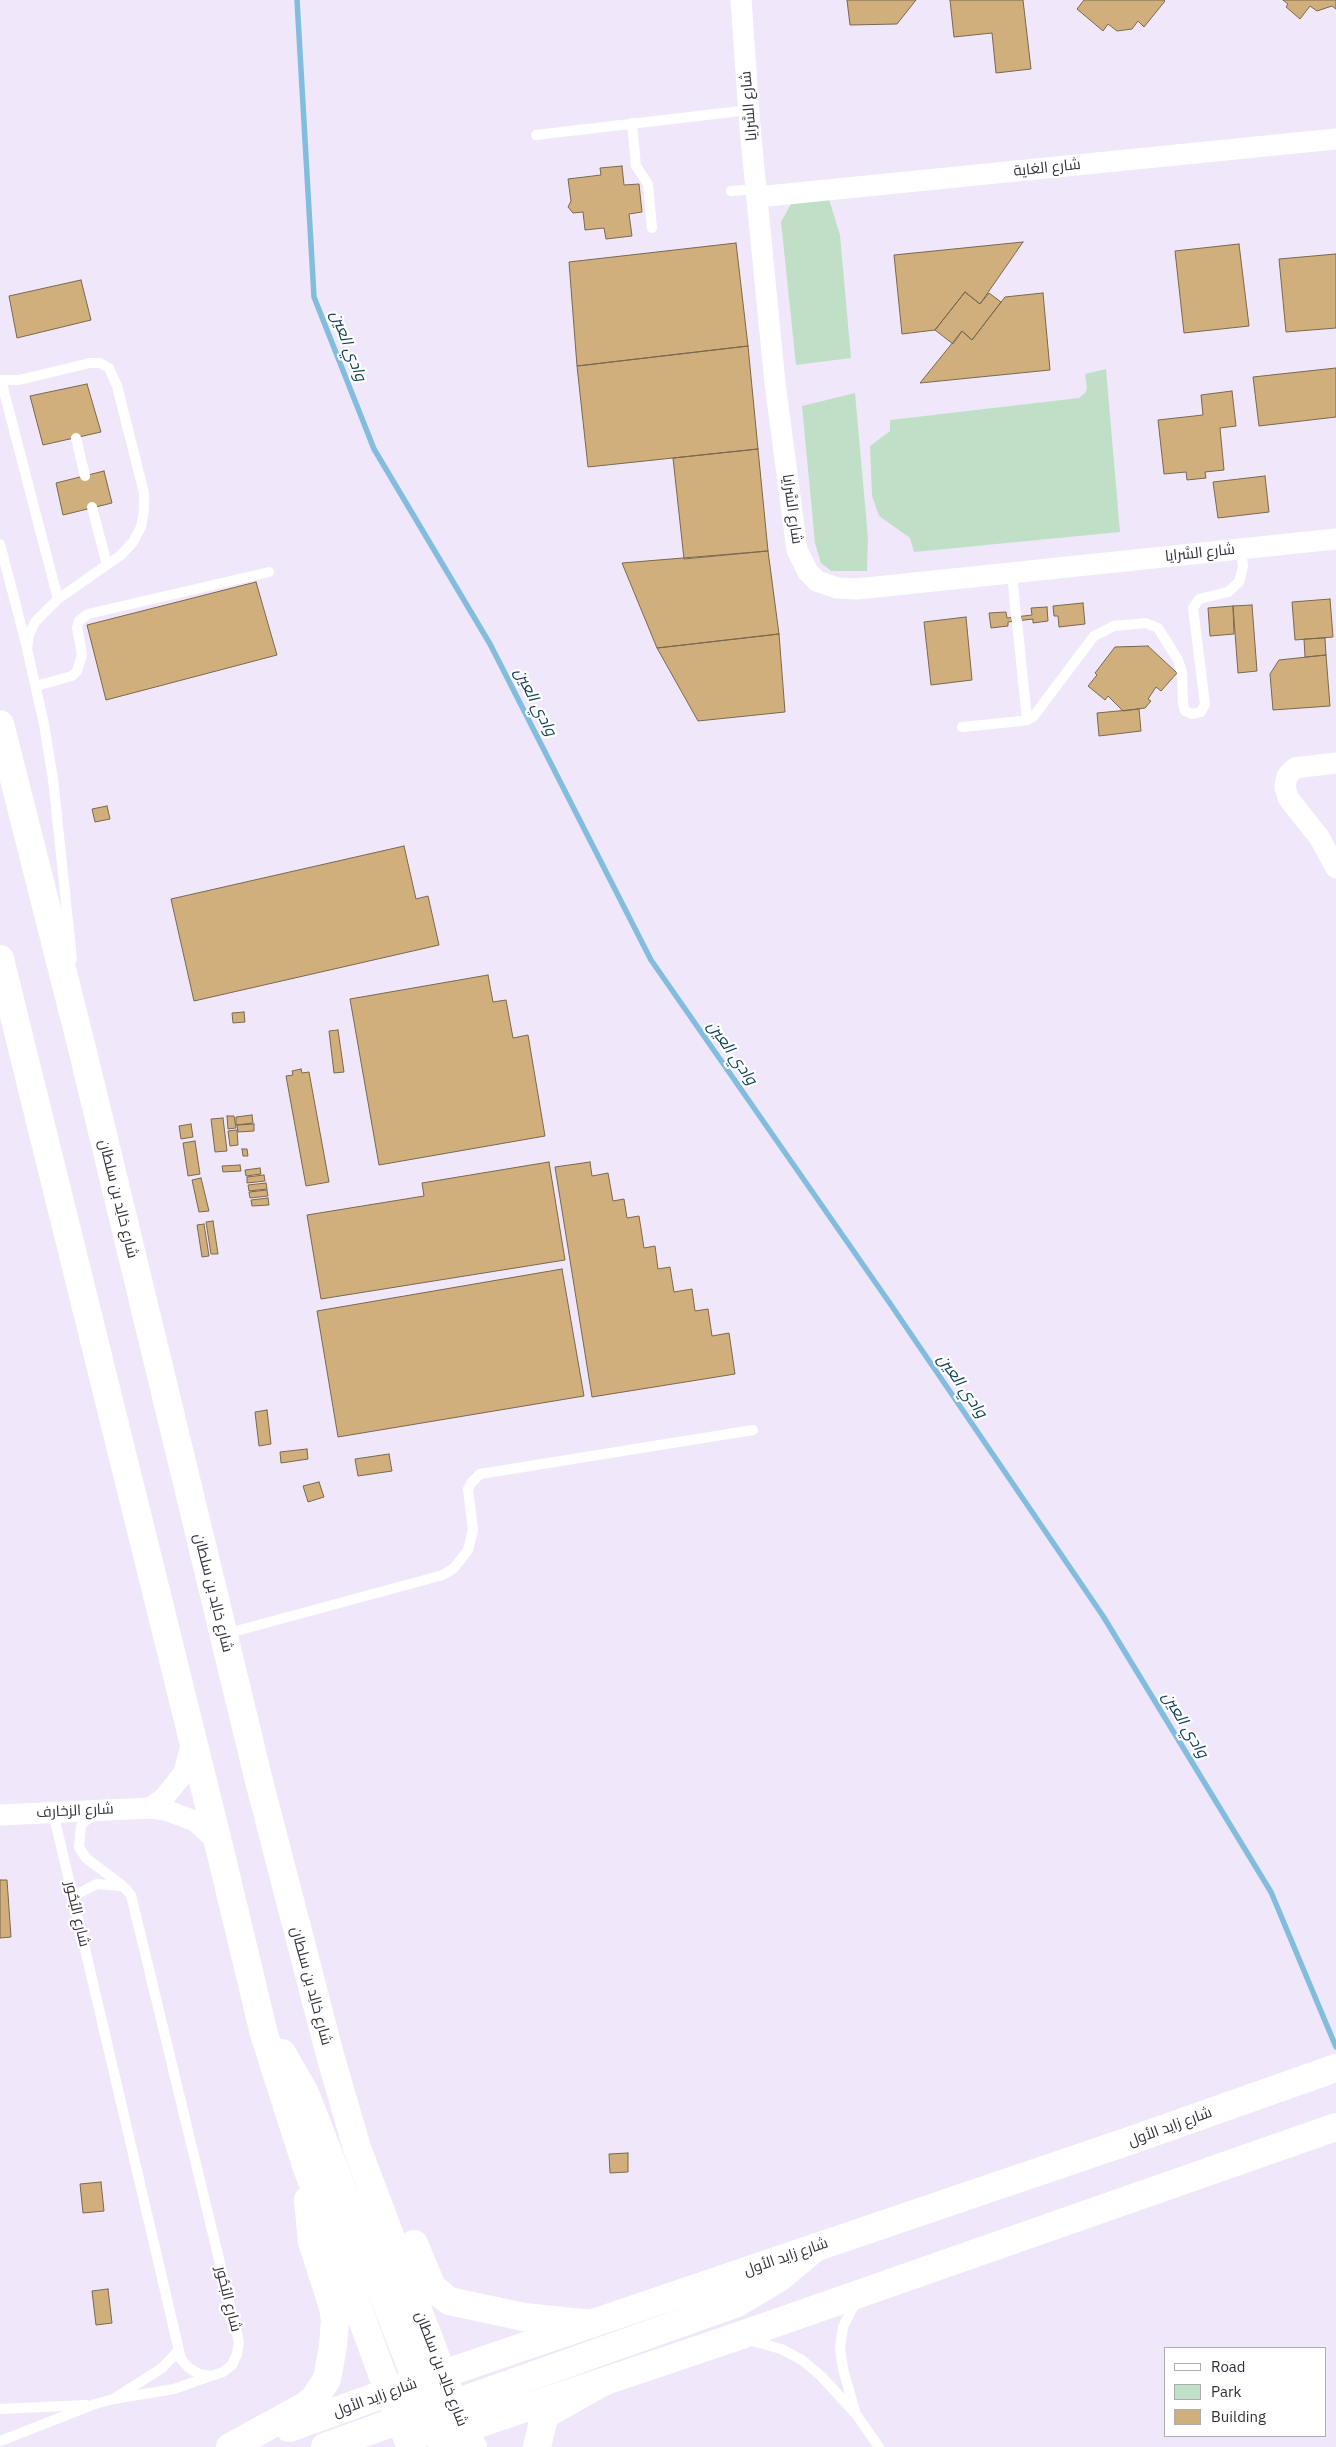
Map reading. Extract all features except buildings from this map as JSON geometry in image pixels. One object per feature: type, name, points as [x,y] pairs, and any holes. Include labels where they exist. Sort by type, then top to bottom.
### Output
[{"type":"main road","name":"شارع خالِد بن سلطان","points":[[0,724],[81,1044],[297,1933],[357,2148],[443,2374],[437,2419],[412,2447]]},
{"type":"main road","name":"شارع خالِد بن سلطان","points":[[0,959],[264,2034],[307,2168],[389,2393],[437,2419]]},
{"type":"main road","points":[[264,2034],[281,2052],[305,2093],[437,2419]]},
{"type":"main road","name":"شارع زايد الأول","points":[[443,2374],[1128,2141],[1336,2068]]},
{"type":"main road","points":[[325,2447],[437,2419],[603,2382],[1336,2127]]},
{"type":"main road","points":[[357,2148],[377,2170],[394,2195],[427,2278],[440,2295],[460,2304],[524,2317],[592,2324]]},
{"type":"main road","points":[[230,2447],[305,2406],[314,2399],[327,2379],[333,2346],[335,2320],[333,2307],[312,2242],[307,2168]]},
{"type":"main road","points":[[437,2419],[737,2302],[779,2278],[816,2247]]},
{"type":"main road","points":[[537,2447],[543,2421],[548,2413],[603,2382]]},
{"type":"main road","name":"شارع زايد الأول","points":[[237,2447],[389,2393]]},
{"type":"street","name":"شارع السَّرايا","points":[[741,0],[749,110],[775,383],[796,544],[801,562],[808,572],[826,586],[847,590],[1336,539]]},
{"type":"street","name":"شارع الغاية","points":[[757,193],[1336,139]]},
{"type":"street","points":[[1336,763],[1296,768],[1287,776],[1285,787],[1288,798],[1319,837],[1336,868]]},
{"type":"street","points":[[150,1808],[175,1787],[184,1773],[192,1742]]},
{"type":"street","name":"شارع الزخارف","points":[[0,1815],[150,1808],[180,1814],[195,1821],[218,1842]]},
{"type":"lane","points":[[536,135],[749,110]]},
{"type":"lane","points":[[632,123],[636,166],[648,184],[652,228]]},
{"type":"lane","points":[[731,192],[757,193]]},
{"type":"lane","points":[[27,650],[29,635],[35,622],[58,599],[121,555],[133,542],[140,527],[144,510],[144,493],[116,386],[109,368],[100,363],[90,363],[19,380],[0,380],[58,599]]},
{"type":"lane","points":[[76,438],[85,476]]},
{"type":"lane","points":[[92,507],[107,564]]},
{"type":"lane","points":[[0,544],[36,686],[52,779],[81,1044]]},
{"type":"lane","points":[[962,727],[1027,720],[1038,713],[1094,636],[1114,626],[1146,624],[1158,628],[1178,660],[1182,673],[1183,703],[1186,710],[1192,714],[1201,712],[1205,704],[1193,608],[1199,599],[1228,592],[1239,582],[1243,567],[1241,548]]},
{"type":"lane","points":[[36,686],[72,676],[77,671],[82,655],[78,627],[79,621],[88,614],[269,572]]},
{"type":"lane","points":[[1012,572],[1027,720]]},
{"type":"lane","points":[[224,1634],[443,1575],[454,1568],[468,1550],[472,1530],[468,1489],[480,1474],[753,1430]]},
{"type":"lane","name":"شارع البُحُور","points":[[53,1812],[181,2359],[188,2368],[199,2374],[211,2376],[223,2372],[232,2365],[238,2354],[239,2342],[131,1895],[123,1886],[86,1858],[79,1847],[79,1833],[86,1820],[106,1810]]},
{"type":"lane","points":[[73,1896],[97,1884],[123,1886]]},
{"type":"lane","points":[[856,2414],[842,2369],[840,2348],[845,2320],[851,2307],[865,2291]]},
{"type":"lane","points":[[733,2338],[758,2341],[781,2348],[802,2360],[821,2376],[856,2414],[879,2447]]},
{"type":"lane","points":[[114,2398],[162,2368],[179,2350]]},
{"type":"lane","points":[[0,2441],[114,2398],[161,2392],[211,2376]]},
{"type":"lane","points":[[0,2409],[95,2404]]},
{"type":"green space","points":[[829,199],[840,235],[851,358],[796,365],[781,222],[791,204]]},
{"type":"green space","points":[[1106,369],[1120,532],[914,552],[910,538],[879,516],[872,496],[870,446],[890,431],[890,420],[1079,398],[1086,392],[1087,388],[1085,374]]},
{"type":"green space","points":[[855,393],[868,538],[867,571],[831,571],[821,563],[815,543],[802,406]]},
{"type":"waterway","name":"وادي العين","points":[[297,0],[314,297],[374,449],[490,644],[651,960],[889,1302],[1103,1616],[1271,1892],[1336,2047]]}]
